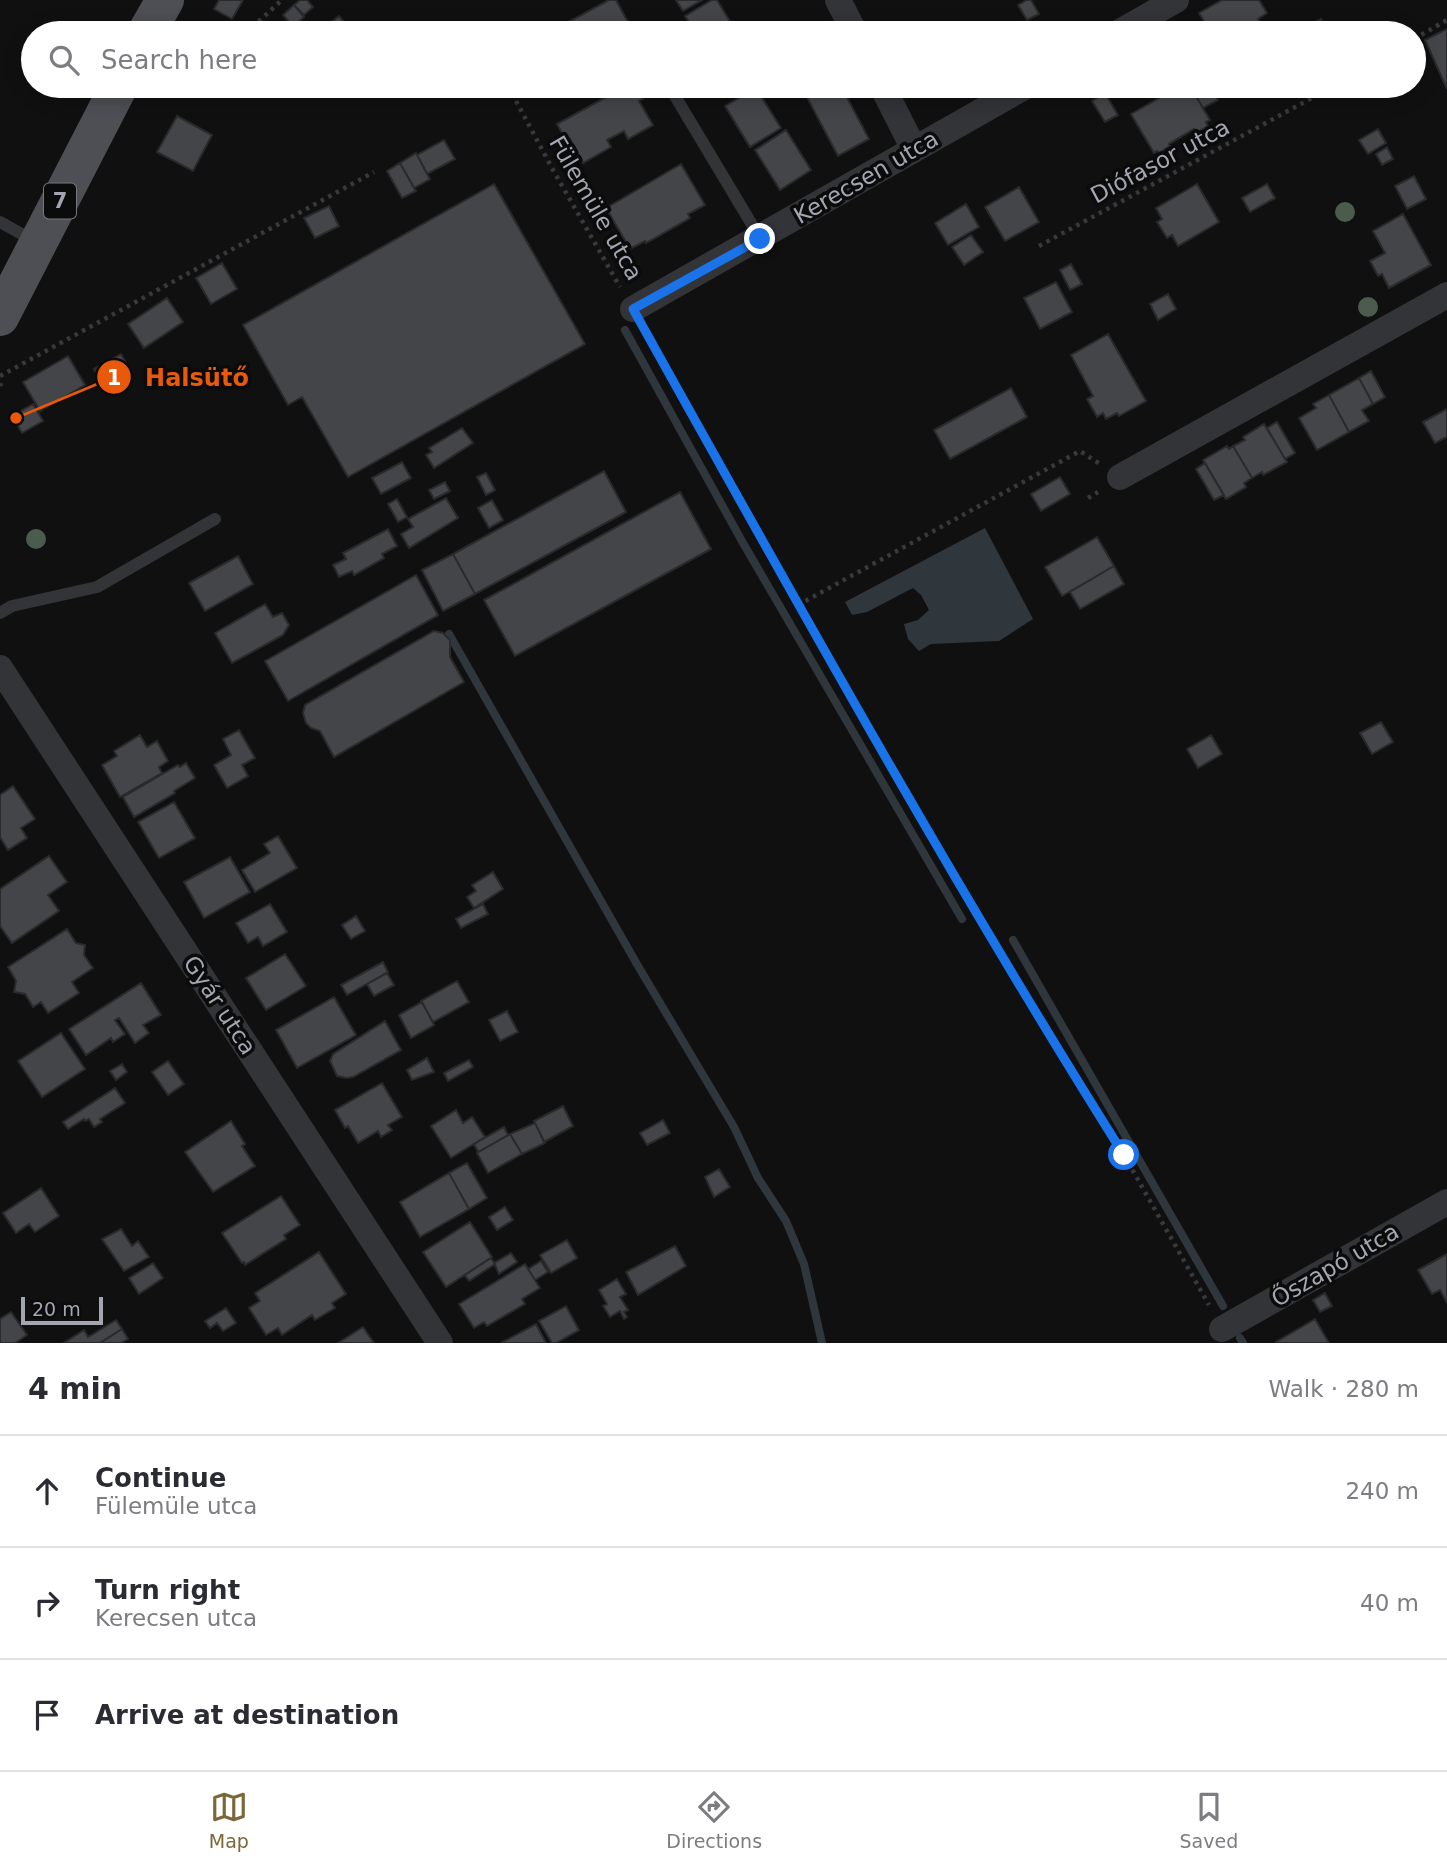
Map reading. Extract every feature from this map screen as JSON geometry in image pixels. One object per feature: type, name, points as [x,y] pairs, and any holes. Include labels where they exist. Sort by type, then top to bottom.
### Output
[{"type":"main road","points":[[153,21],[165,0]]},
{"type":"main road","name":"7","points":[[0,317],[113,98]]},
{"type":"street","points":[[838,0],[849,21]]},
{"type":"street","points":[[1139,21],[1176,0]]},
{"type":"street","points":[[888,98],[914,149]]},
{"type":"street","name":"Kerecsen utca","points":[[633,309],[1005,98]]},
{"type":"street","points":[[1120,477],[1447,295]]},
{"type":"street","name":"Gyár utca","points":[[0,668],[440,1343]]},
{"type":"street","name":"Őszapó utca","points":[[1222,1329],[1447,1202]]},
{"type":"lane","points":[[676,98],[760,239]]},
{"type":"lane","points":[[0,222],[38,243]]},
{"type":"lane","points":[[0,613],[12,606],[97,587],[215,519]]},
{"type":"path","points":[[259,21],[282,0]]},
{"type":"path","points":[[1426,32],[1447,20]]},
{"type":"path","name":"Fülemüle utca","points":[[514,98],[798,605],[1052,1042],[1124,1155],[1222,1329]]},
{"type":"path","name":"Diófasor utca","points":[[1039,246],[1312,98]]},
{"type":"path","points":[[0,376],[373,172]]},
{"type":"path","points":[[798,605],[1080,451],[1120,477]]},
{"type":"shaded area","points":[[985,528],[1033,619],[999,641],[931,644],[919,651],[908,639],[904,624],[918,620],[929,610],[921,595],[913,588],[867,612],[852,615],[845,602]]},
{"type":"building","points":[[219,0],[243,0],[232,19],[214,9]]},
{"type":"building","points":[[300,0],[307,0],[313,7],[304,15],[294,5]]},
{"type":"building","points":[[609,0],[616,0],[627,21],[570,21]]},
{"type":"building","points":[[676,0],[702,0],[683,11]]},
{"type":"building","points":[[712,0],[717,0],[730,21],[688,21],[685,16]]},
{"type":"building","points":[[1031,0],[1039,14],[1027,20],[1018,5]]},
{"type":"building","points":[[1222,0],[1259,0],[1267,13],[1258,19],[1259,21],[1204,21],[1199,13]]},
{"type":"building","points":[[294,5],[304,17],[300,21],[288,21],[283,15]]},
{"type":"building","points":[[1447,29],[1447,89],[1426,42],[1426,40]]},
{"type":"building","points":[[604,98],[642,98],[639,101],[653,125],[628,139],[624,131],[607,140],[611,147],[583,163],[570,139],[566,141],[557,124]]},
{"type":"building","points":[[739,98],[762,98],[781,128],[750,147],[725,106]]},
{"type":"building","points":[[807,98],[847,98],[869,139],[838,156]]},
{"type":"building","points":[[1108,98],[1118,115],[1105,122],[1092,101]]},
{"type":"building","points":[[1159,98],[1197,98],[1210,120],[1206,122],[1208,126],[1196,133],[1194,129],[1159,153],[1154,153],[1131,114]]},
{"type":"building","points":[[1197,98],[1217,98],[1218,100],[1203,108]]},
{"type":"building","points":[[177,116],[212,135],[193,171],[157,152]]},
{"type":"building","points":[[1378,129],[1386,143],[1368,154],[1359,140]]},
{"type":"building","points":[[786,130],[811,170],[780,190],[755,150]]},
{"type":"building","points":[[444,140],[455,159],[427,174],[417,155]]},
{"type":"building","points":[[1387,147],[1393,159],[1382,165],[1376,154]]},
{"type":"building","points":[[416,153],[430,179],[414,188],[400,163]]},
{"type":"building","points":[[400,163],[416,191],[402,198],[387,171]]},
{"type":"building","points":[[681,164],[705,205],[688,214],[690,218],[630,249],[606,208]]},
{"type":"building","points":[[1414,176],[1426,199],[1407,209],[1395,186]]},
{"type":"building","points":[[494,184],[585,344],[348,477],[302,397],[288,405],[243,325]]},
{"type":"building","points":[[1197,184],[1219,222],[1178,246],[1172,235],[1167,238],[1157,222],[1162,219],[1156,208]]},
{"type":"building","points":[[1267,184],[1275,198],[1250,212],[1242,198]]},
{"type":"building","points":[[1019,187],[1039,222],[1005,241],[985,207]]},
{"type":"building","points":[[966,204],[979,227],[948,245],[935,223]]},
{"type":"building","points":[[329,206],[339,226],[315,238],[304,218]]},
{"type":"building","points":[[1403,214],[1431,265],[1389,288],[1382,274],[1378,276],[1370,261],[1385,253],[1373,231]]},
{"type":"building","points":[[971,235],[983,252],[964,265],[952,247]]},
{"type":"building","points":[[222,263],[237,289],[211,304],[196,278]]},
{"type":"building","points":[[1071,264],[1082,284],[1070,290],[1060,270]]},
{"type":"building","points":[[1056,282],[1072,312],[1040,329],[1024,298]]},
{"type":"building","points":[[1168,294],[1176,309],[1158,320],[1150,304]]},
{"type":"building","points":[[167,298],[183,322],[144,348],[128,324]]},
{"type":"building","points":[[1108,334],[1146,401],[1119,416],[1117,413],[1106,419],[1103,413],[1097,417],[1087,399],[1093,396],[1071,355]]},
{"type":"building","points":[[121,354],[130,370],[103,386],[94,369]]},
{"type":"building","points":[[68,356],[85,385],[40,411],[23,382]]},
{"type":"building","points":[[1371,371],[1385,397],[1373,404],[1359,378]]},
{"type":"building","points":[[1359,378],[1373,404],[1362,410],[1369,421],[1349,432],[1329,395]]},
{"type":"building","points":[[1011,388],[1027,417],[950,459],[934,430]]},
{"type":"building","points":[[1329,395],[1349,432],[1317,450],[1299,418],[1316,408],[1313,404]]},
{"type":"building","points":[[33,404],[43,421],[22,433],[12,416]]},
{"type":"building","points":[[1447,409],[1447,437],[1435,443],[1423,422]]},
{"type":"building","points":[[1277,422],[1295,453],[1285,459],[1267,428]]},
{"type":"building","points":[[1264,424],[1287,462],[1252,478],[1233,446]]},
{"type":"building","points":[[462,428],[473,443],[434,468],[426,455],[432,452],[429,448]]},
{"type":"building","points":[[1227,446],[1229,449],[1233,446],[1252,478],[1244,483],[1246,487],[1226,499],[1203,460]]},
{"type":"building","points":[[402,462],[411,478],[381,494],[372,478]]},
{"type":"building","points":[[1205,463],[1224,495],[1214,500],[1196,469]]},
{"type":"building","points":[[604,471],[626,512],[475,594],[453,554]]},
{"type":"building","points":[[486,473],[495,490],[486,495],[477,477]]},
{"type":"building","points":[[1060,477],[1070,494],[1041,511],[1031,494]]},
{"type":"building","points":[[445,482],[450,491],[434,499],[429,490]]},
{"type":"building","points":[[680,492],[711,549],[515,656],[484,600]]},
{"type":"building","points":[[446,498],[458,518],[409,548],[401,534],[413,527],[408,519]]},
{"type":"building","points":[[397,499],[407,517],[398,522],[388,504]]},
{"type":"building","points":[[492,500],[503,520],[489,528],[478,508]]},
{"type":"building","points":[[388,529],[397,546],[382,554],[384,558],[354,575],[352,571],[339,577],[333,565],[346,559],[343,553]]},
{"type":"building","points":[[1097,537],[1114,566],[1062,596],[1045,567]]},
{"type":"building","points":[[453,554],[475,594],[443,611],[422,570]]},
{"type":"building","points":[[238,556],[253,584],[205,611],[189,583]]},
{"type":"building","points":[[1114,566],[1124,584],[1080,609],[1070,592]]},
{"type":"building","points":[[416,575],[438,615],[288,701],[265,661]]},
{"type":"building","points":[[265,604],[273,617],[282,613],[289,625],[283,635],[232,663],[215,633]]},
{"type":"building","points":[[434,631],[443,633],[450,640],[450,657],[464,682],[334,757],[320,731],[306,723],[303,713],[305,705]]},
{"type":"building","points":[[1381,722],[1393,742],[1372,754],[1360,733]]},
{"type":"building","points":[[239,730],[255,758],[242,765],[248,776],[227,788],[214,765],[231,755],[223,739]]},
{"type":"building","points":[[140,735],[147,747],[157,741],[168,761],[159,767],[162,773],[120,797],[102,765],[117,756],[114,751]]},
{"type":"building","points":[[1211,735],[1222,754],[1198,768],[1187,749]]},
{"type":"building","points":[[186,763],[195,778],[134,817],[123,797]]},
{"type":"building","points":[[13,786],[35,819],[21,828],[27,838],[8,850],[0,837],[0,795]]},
{"type":"building","points":[[174,802],[195,838],[159,858],[138,822]]},
{"type":"building","points":[[278,836],[297,868],[255,892],[242,870],[270,853],[264,844]]},
{"type":"building","points":[[49,856],[67,882],[48,895],[59,911],[12,943],[0,926],[0,889]]},
{"type":"building","points":[[230,857],[250,892],[204,918],[184,882]]},
{"type":"building","points":[[493,872],[503,889],[474,908],[467,897],[476,891],[472,885]]},
{"type":"building","points":[[270,904],[287,932],[263,946],[258,937],[248,943],[236,923]]},
{"type":"building","points":[[483,904],[488,914],[461,928],[456,919]]},
{"type":"building","points":[[356,916],[365,931],[351,939],[342,925]]},
{"type":"building","points":[[67,929],[76,943],[85,945],[84,955],[93,968],[72,982],[79,993],[48,1013],[41,1002],[33,1007],[25,994],[14,992],[16,981],[8,967]]},
{"type":"building","points":[[285,954],[306,986],[266,1010],[246,978]]},
{"type":"building","points":[[383,962],[388,972],[347,995],[341,985]]},
{"type":"building","points":[[387,973],[394,985],[374,996],[367,984]]},
{"type":"building","points":[[457,981],[469,1002],[433,1022],[421,1001]]},
{"type":"building","points":[[141,983],[161,1015],[143,1025],[149,1033],[135,1043],[119,1018],[115,1020],[125,1034],[113,1042],[111,1038],[86,1055],[69,1029]]},
{"type":"building","points":[[334,997],[356,1035],[297,1068],[276,1030]]},
{"type":"building","points":[[422,1002],[434,1025],[411,1038],[399,1015]]},
{"type":"building","points":[[507,1011],[518,1032],[500,1041],[489,1020]]},
{"type":"building","points":[[385,1021],[401,1050],[353,1077],[337,1076],[330,1061],[333,1054]]},
{"type":"building","points":[[61,1033],[85,1069],[42,1097],[18,1061]]},
{"type":"building","points":[[427,1058],[434,1072],[412,1080],[407,1070]]},
{"type":"building","points":[[469,1060],[473,1067],[448,1081],[444,1073]]},
{"type":"building","points":[[168,1061],[184,1084],[168,1095],[152,1072]]},
{"type":"building","points":[[122,1064],[127,1072],[116,1080],[110,1071]]},
{"type":"building","points":[[382,1083],[402,1117],[388,1125],[392,1130],[381,1137],[378,1131],[358,1143],[335,1110]]},
{"type":"building","points":[[115,1088],[125,1103],[100,1119],[102,1122],[94,1127],[89,1119],[84,1119],[68,1129],[63,1122]]},
{"type":"building","points":[[563,1106],[573,1126],[544,1142],[534,1121]]},
{"type":"building","points":[[456,1110],[463,1123],[472,1117],[485,1137],[451,1158],[431,1126]]},
{"type":"building","points":[[663,1120],[670,1133],[647,1145],[640,1133]]},
{"type":"building","points":[[231,1121],[255,1166],[213,1192],[185,1152]]},
{"type":"building","points":[[535,1123],[545,1143],[522,1154],[510,1134]]},
{"type":"building","points":[[504,1127],[508,1135],[478,1152],[474,1144]]},
{"type":"building","points":[[510,1134],[522,1154],[488,1173],[477,1153]]},
{"type":"building","points":[[467,1163],[487,1198],[469,1209],[449,1173]]},
{"type":"building","points":[[719,1169],[730,1187],[714,1197],[705,1177]]},
{"type":"building","points":[[449,1173],[469,1209],[420,1237],[400,1202]]},
{"type":"building","points":[[41,1188],[59,1216],[35,1232],[29,1224],[16,1233],[3,1213]]},
{"type":"building","points":[[281,1196],[300,1225],[284,1235],[286,1239],[245,1265],[222,1233]]},
{"type":"building","points":[[505,1207],[513,1220],[497,1230],[489,1217]]},
{"type":"building","points":[[470,1222],[492,1257],[446,1287],[423,1252]]},
{"type":"building","points":[[121,1229],[132,1246],[138,1241],[149,1257],[124,1271],[102,1239]]},
{"type":"building","points":[[567,1240],[577,1258],[551,1273],[540,1255]]},
{"type":"building","points":[[675,1246],[686,1266],[638,1295],[626,1272]]},
{"type":"building","points":[[319,1252],[346,1294],[332,1303],[335,1308],[315,1320],[312,1315],[282,1335],[278,1328],[266,1335],[249,1308],[260,1301],[255,1293]]},
{"type":"building","points":[[511,1253],[517,1262],[499,1274],[494,1263]]},
{"type":"building","points":[[1447,1254],[1447,1303],[1440,1290],[1432,1294],[1418,1270]]},
{"type":"building","points":[[491,1258],[495,1264],[469,1281],[465,1275]]},
{"type":"building","points":[[541,1261],[548,1272],[535,1280],[528,1269]]},
{"type":"building","points":[[153,1263],[163,1278],[139,1294],[129,1278]]},
{"type":"building","points":[[525,1264],[540,1288],[522,1299],[525,1304],[487,1326],[484,1322],[474,1328],[459,1304]]},
{"type":"building","points":[[617,1279],[626,1294],[620,1297],[628,1310],[624,1312],[627,1317],[624,1319],[620,1311],[610,1317],[603,1306],[607,1304],[599,1290]]},
{"type":"building","points":[[1325,1293],[1332,1306],[1320,1312],[1313,1300]]},
{"type":"building","points":[[566,1306],[579,1330],[552,1343],[539,1321]]},
{"type":"building","points":[[226,1308],[236,1323],[223,1331],[217,1323],[210,1328],[205,1321]]},
{"type":"building","points":[[11,1312],[27,1335],[15,1343],[0,1343],[0,1319]]},
{"type":"building","points":[[1315,1319],[1329,1343],[1276,1342]]},
{"type":"building","points":[[116,1320],[122,1329],[100,1343],[64,1343],[84,1330],[88,1337]]},
{"type":"building","points":[[536,1324],[546,1343],[501,1343]]},
{"type":"building","points":[[363,1327],[374,1343],[338,1343]]},
{"type":"building","points":[[122,1329],[128,1339],[121,1343],[100,1343]]},
{"type":"waterway","points":[[625,330],[743,543],[962,919]]},
{"type":"waterway","points":[[449,634],[638,966],[734,1127],[758,1178],[786,1221],[804,1264],[822,1343]]},
{"type":"waterway","points":[[1013,940],[1223,1306]]},
{"type":"waterway","points":[[1240,1338],[1243,1343]]},
{"type":"place","name":"Halsütő","points":[[16,418]]},
{"type":"route","points":[[760,239],[633,309],[798,605],[1052,1042],[1124,1155]]}]
